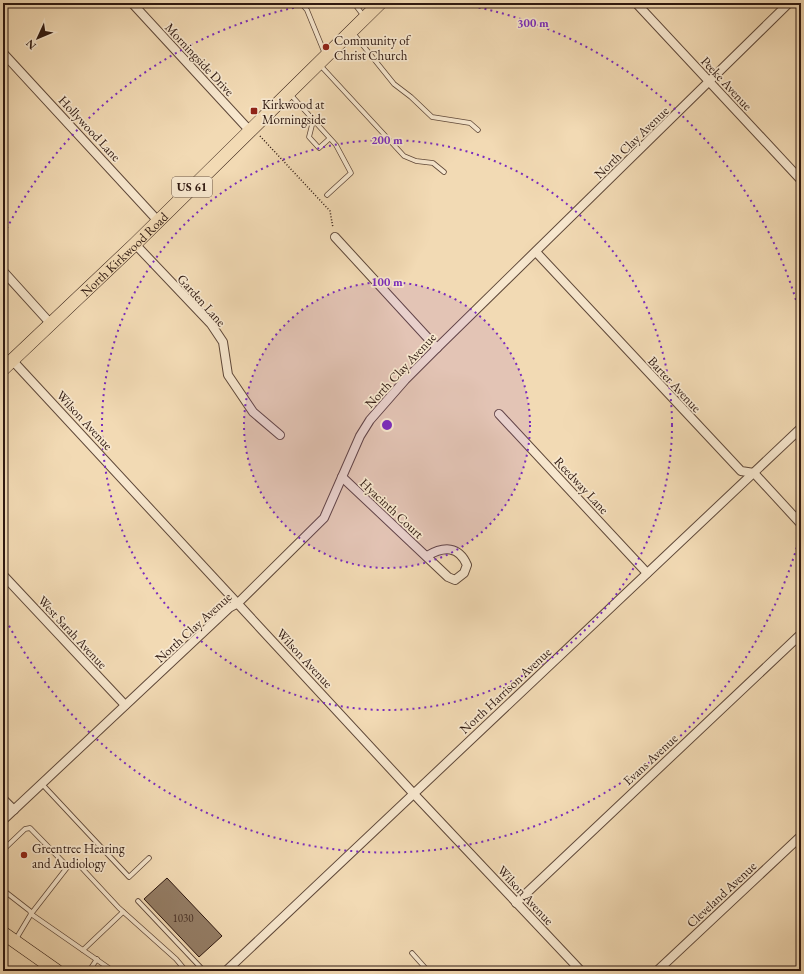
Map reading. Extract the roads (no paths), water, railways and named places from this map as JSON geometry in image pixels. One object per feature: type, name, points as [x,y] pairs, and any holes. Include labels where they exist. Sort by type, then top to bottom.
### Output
[{"type":"main road","name":"North Kirkwood Road","points":[[8,365],[135,244],[380,3]]},
{"type":"main road","points":[[3,933],[57,971]]},
{"type":"street","name":"Morningside Drive","points":[[132,3],[251,129]]},
{"type":"street","name":"Peeke Avenue","points":[[636,3],[801,180]]},
{"type":"street","name":"North Clay Avenue","points":[[3,820],[229,608],[238,603],[324,518],[360,436],[370,420],[405,380],[789,3]]},
{"type":"street","name":"Hollywood Lane","points":[[3,53],[158,221]]},
{"type":"street","points":[[335,238],[437,348]]},
{"type":"street","name":"Garden Lane","points":[[135,244],[210,324],[223,342],[228,375],[253,412],[280,435]]},
{"type":"street","name":"Barter Avenue","points":[[536,252],[741,471],[754,473],[801,524]]},
{"type":"street","points":[[4,273],[51,324]]},
{"type":"street","name":"Wilson Avenue","points":[[8,365],[238,603],[413,793],[581,971]]},
{"type":"street","name":"Reedway Lane","points":[[499,414],[647,574]]},
{"type":"street","name":"North Harrison Avenue","points":[[226,971],[801,428]]},
{"type":"street","name":"Hyacinth Court","points":[[342,477],[427,556],[443,573],[455,580],[464,573],[467,565],[463,556],[457,550],[449,549],[433,552],[427,556]]},
{"type":"street","name":"West Sarah Avenue","points":[[3,575],[125,705]]},
{"type":"street","name":"Evans Avenue","points":[[516,903],[801,634]]},
{"type":"street","points":[[3,799],[14,810]]},
{"type":"street","name":"Cleveland Avenue","points":[[657,971],[801,836]]},
{"type":"lane","points":[[301,3],[307,10],[322,60],[404,156],[416,161],[434,163],[444,172]]},
{"type":"lane","points":[[354,3],[365,17]]},
{"type":"lane","points":[[351,31],[394,84],[411,96],[432,117],[470,123],[478,130]]},
{"type":"lane","points":[[288,92],[346,160],[351,173],[327,195]]},
{"type":"lane","points":[[313,120],[309,137],[319,148],[329,139]]},
{"type":"lane","points":[[42,784],[129,877],[149,858]]},
{"type":"lane","points":[[3,850],[28,827],[65,864],[80,866],[123,912],[186,971]]},
{"type":"lane","points":[[15,941],[31,914],[69,864]]},
{"type":"lane","points":[[3,890],[30,911],[31,914],[113,971]]},
{"type":"lane","points":[[138,901],[204,971]]},
{"type":"lane","points":[[83,950],[123,912]]},
{"type":"lane","points":[[412,953],[428,971]]},
{"type":"lane","points":[[89,971],[97,960]]},
{"type":"place","name":"Community of Christ Church","points":[[326,47]]},
{"type":"place","name":"Kirkwood at Morningside","points":[[254,111]]},
{"type":"place","name":"Greentree Hearing and Audiology","points":[[24,855]]}]
